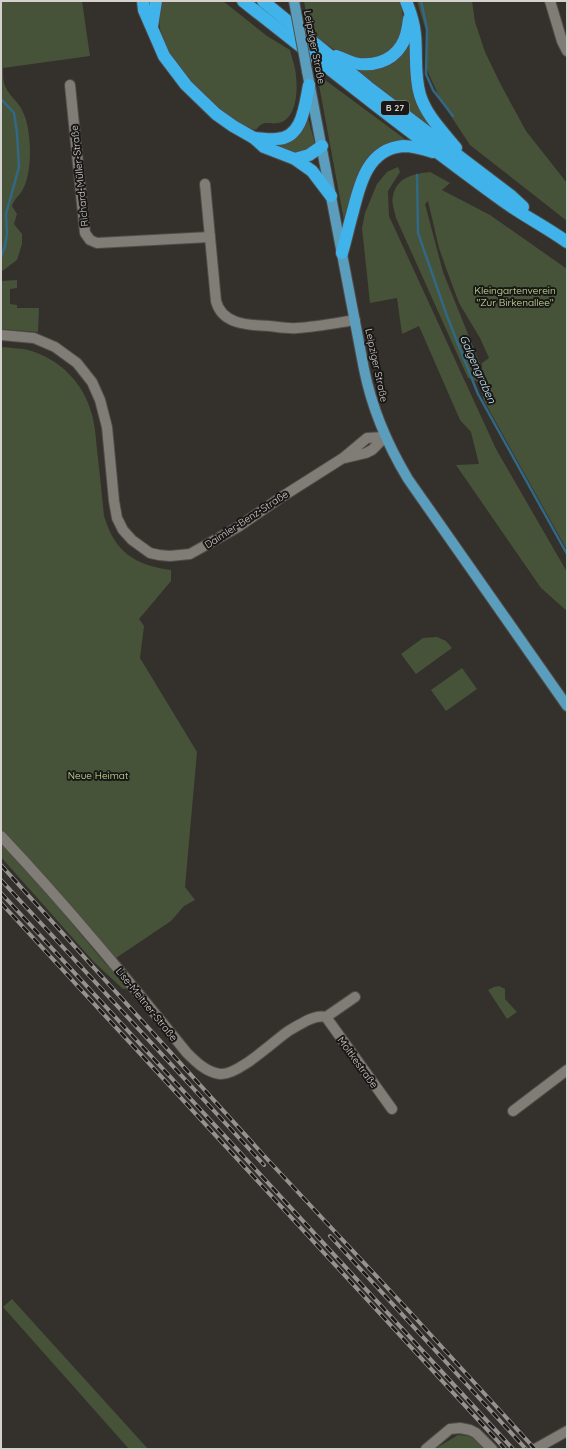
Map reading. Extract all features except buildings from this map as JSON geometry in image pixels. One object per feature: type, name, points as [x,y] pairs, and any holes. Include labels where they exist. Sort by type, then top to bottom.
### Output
[{"type":"highway","points":[[142,1],[144,10],[164,56],[186,85],[216,114],[250,136],[265,142],[295,159],[312,171],[331,196]]},
{"type":"highway","points":[[152,26],[156,1]]},
{"type":"highway","name":"B 27","points":[[243,1],[376,106],[505,202],[567,242]]},
{"type":"highway","name":"B 27","points":[[263,1],[326,51],[368,87],[510,195],[550,230]]},
{"type":"highway","points":[[326,51],[353,63],[368,65],[381,62],[393,56],[402,45],[407,32],[408,7]]},
{"type":"highway","points":[[408,7],[415,33],[416,79],[420,96],[427,111],[466,162]]},
{"type":"highway","points":[[265,142],[282,139],[290,135],[296,129],[300,122],[310,85]]},
{"type":"highway","points":[[295,159],[309,155],[322,146]]},
{"type":"highway","points":[[342,253],[360,184],[367,169],[375,158],[390,150],[403,146],[416,147],[441,154]]},
{"type":"main road","name":"Leipziger Straße","points":[[294,1],[367,386],[376,414],[394,455],[423,501],[567,706]]},
{"type":"street","points":[[550,1],[562,41],[567,52]]},
{"type":"street","name":"Richard-Müller-Straße","points":[[70,85],[85,233],[90,240],[97,243],[210,237]]},
{"type":"street","points":[[205,184],[216,301],[218,308],[232,321],[242,324],[295,329],[354,320]]},
{"type":"street","name":"Daimler-Benz-Straße","points":[[1,335],[34,338],[55,347],[77,363],[92,382],[100,400],[107,427],[117,518],[123,530],[132,540],[150,553],[170,556],[190,554],[238,527],[343,458],[366,453],[372,450],[385,437]]},
{"type":"street","name":"Lise-Meitner-Straße","points":[[1,836],[84,928],[187,1053],[206,1069],[222,1074],[236,1070],[296,1026],[313,1018],[324,1016],[355,997]]},
{"type":"street","name":"Moltkestraße","points":[[324,1016],[392,1109]]},
{"type":"street","points":[[513,1111],[567,1070]]},
{"type":"street","points":[[426,1449],[450,1428],[460,1428],[476,1433],[492,1449]]},
{"type":"street","points":[[535,1449],[567,1431]]},
{"type":"green space","points":[[1,1],[82,1],[90,56],[3,68],[3,79],[5,86],[21,108],[26,120],[30,140],[30,163],[26,183],[12,206],[17,214],[14,224],[22,234],[22,244],[17,260],[1,272]]},
{"type":"green space","points":[[163,1],[223,1],[267,36],[290,50],[295,70],[297,90],[289,117],[278,123],[264,123],[256,130],[241,124],[212,103],[182,71],[170,53],[162,35],[159,17]]},
{"type":"green space","points":[[304,1],[400,1],[403,19],[397,44],[384,55],[368,61],[355,59],[348,56],[334,49],[309,31]]},
{"type":"green space","points":[[417,1],[472,1],[475,22],[485,52],[501,85],[526,131],[567,183],[567,221],[470,145],[441,101],[427,70],[426,31]]},
{"type":"green space","points":[[409,33],[430,126],[428,127],[353,69],[375,67]]},
{"type":"green space","points":[[317,74],[409,142],[378,150],[345,226]]},
{"type":"green space","points":[[308,118],[315,144],[302,152],[294,152],[268,142]]},
{"type":"green space","points":[[398,167],[400,172],[388,191],[389,216],[496,449],[567,572],[567,611],[541,588],[456,465],[479,464],[471,432],[460,420],[419,326],[402,334],[397,298],[370,303],[362,228],[365,213],[377,184],[387,172]]},
{"type":"green space","name":"Kleingartenverein \"Zur Birkenallee\"","points":[[430,172],[450,183],[442,190],[490,215],[567,269],[567,550],[483,399],[482,363],[489,358],[480,338],[459,303],[439,248],[428,201],[425,204],[443,272],[480,364],[479,382],[468,378],[396,218],[393,198],[398,185],[412,175]]},
{"type":"green space","points":[[17,280],[17,288],[10,289],[10,304],[17,305],[17,308],[39,308],[38,332],[1,329],[1,281]]},
{"type":"green space","name":"Neue Heimat","points":[[1,347],[25,349],[40,354],[60,366],[77,383],[88,403],[93,420],[104,516],[114,539],[120,548],[136,560],[146,565],[171,570],[171,581],[139,619],[144,626],[140,658],[197,752],[185,887],[195,900],[184,906],[171,921],[116,958],[107,950],[1,830]]},
{"type":"green space","points":[[437,637],[446,641],[452,648],[416,674],[401,654],[423,638]]},
{"type":"green space","points":[[462,668],[477,689],[446,711],[431,690]]},
{"type":"green space","points":[[1,842],[103,961],[129,988],[123,989],[94,962],[1,857]]},
{"type":"green space","points":[[499,986],[505,989],[505,999],[517,1012],[507,1019],[488,990]]},
{"type":"green space","points":[[12,1299],[148,1449],[129,1449],[3,1307]]},
{"type":"green space","points":[[458,1435],[473,1438],[484,1449],[435,1449]]},
{"type":"waterway","name":"Galgengraben","points":[[421,1],[427,29],[426,74],[433,90],[453,116]]},
{"type":"waterway","points":[[1,99],[14,113],[19,167],[6,214],[7,234],[1,257]]},
{"type":"waterway","name":"Galgengraben","points":[[417,175],[418,233],[447,316],[478,394],[567,554]]},
{"type":"railway","points":[[1,865],[267,1159],[535,1449]]},
{"type":"railway","points":[[1,880],[264,1165]]},
{"type":"railway","points":[[1,893],[513,1449]]},
{"type":"railway","points":[[1,903],[505,1449]]},
{"type":"railway","points":[[330,1236],[526,1449]]}]
